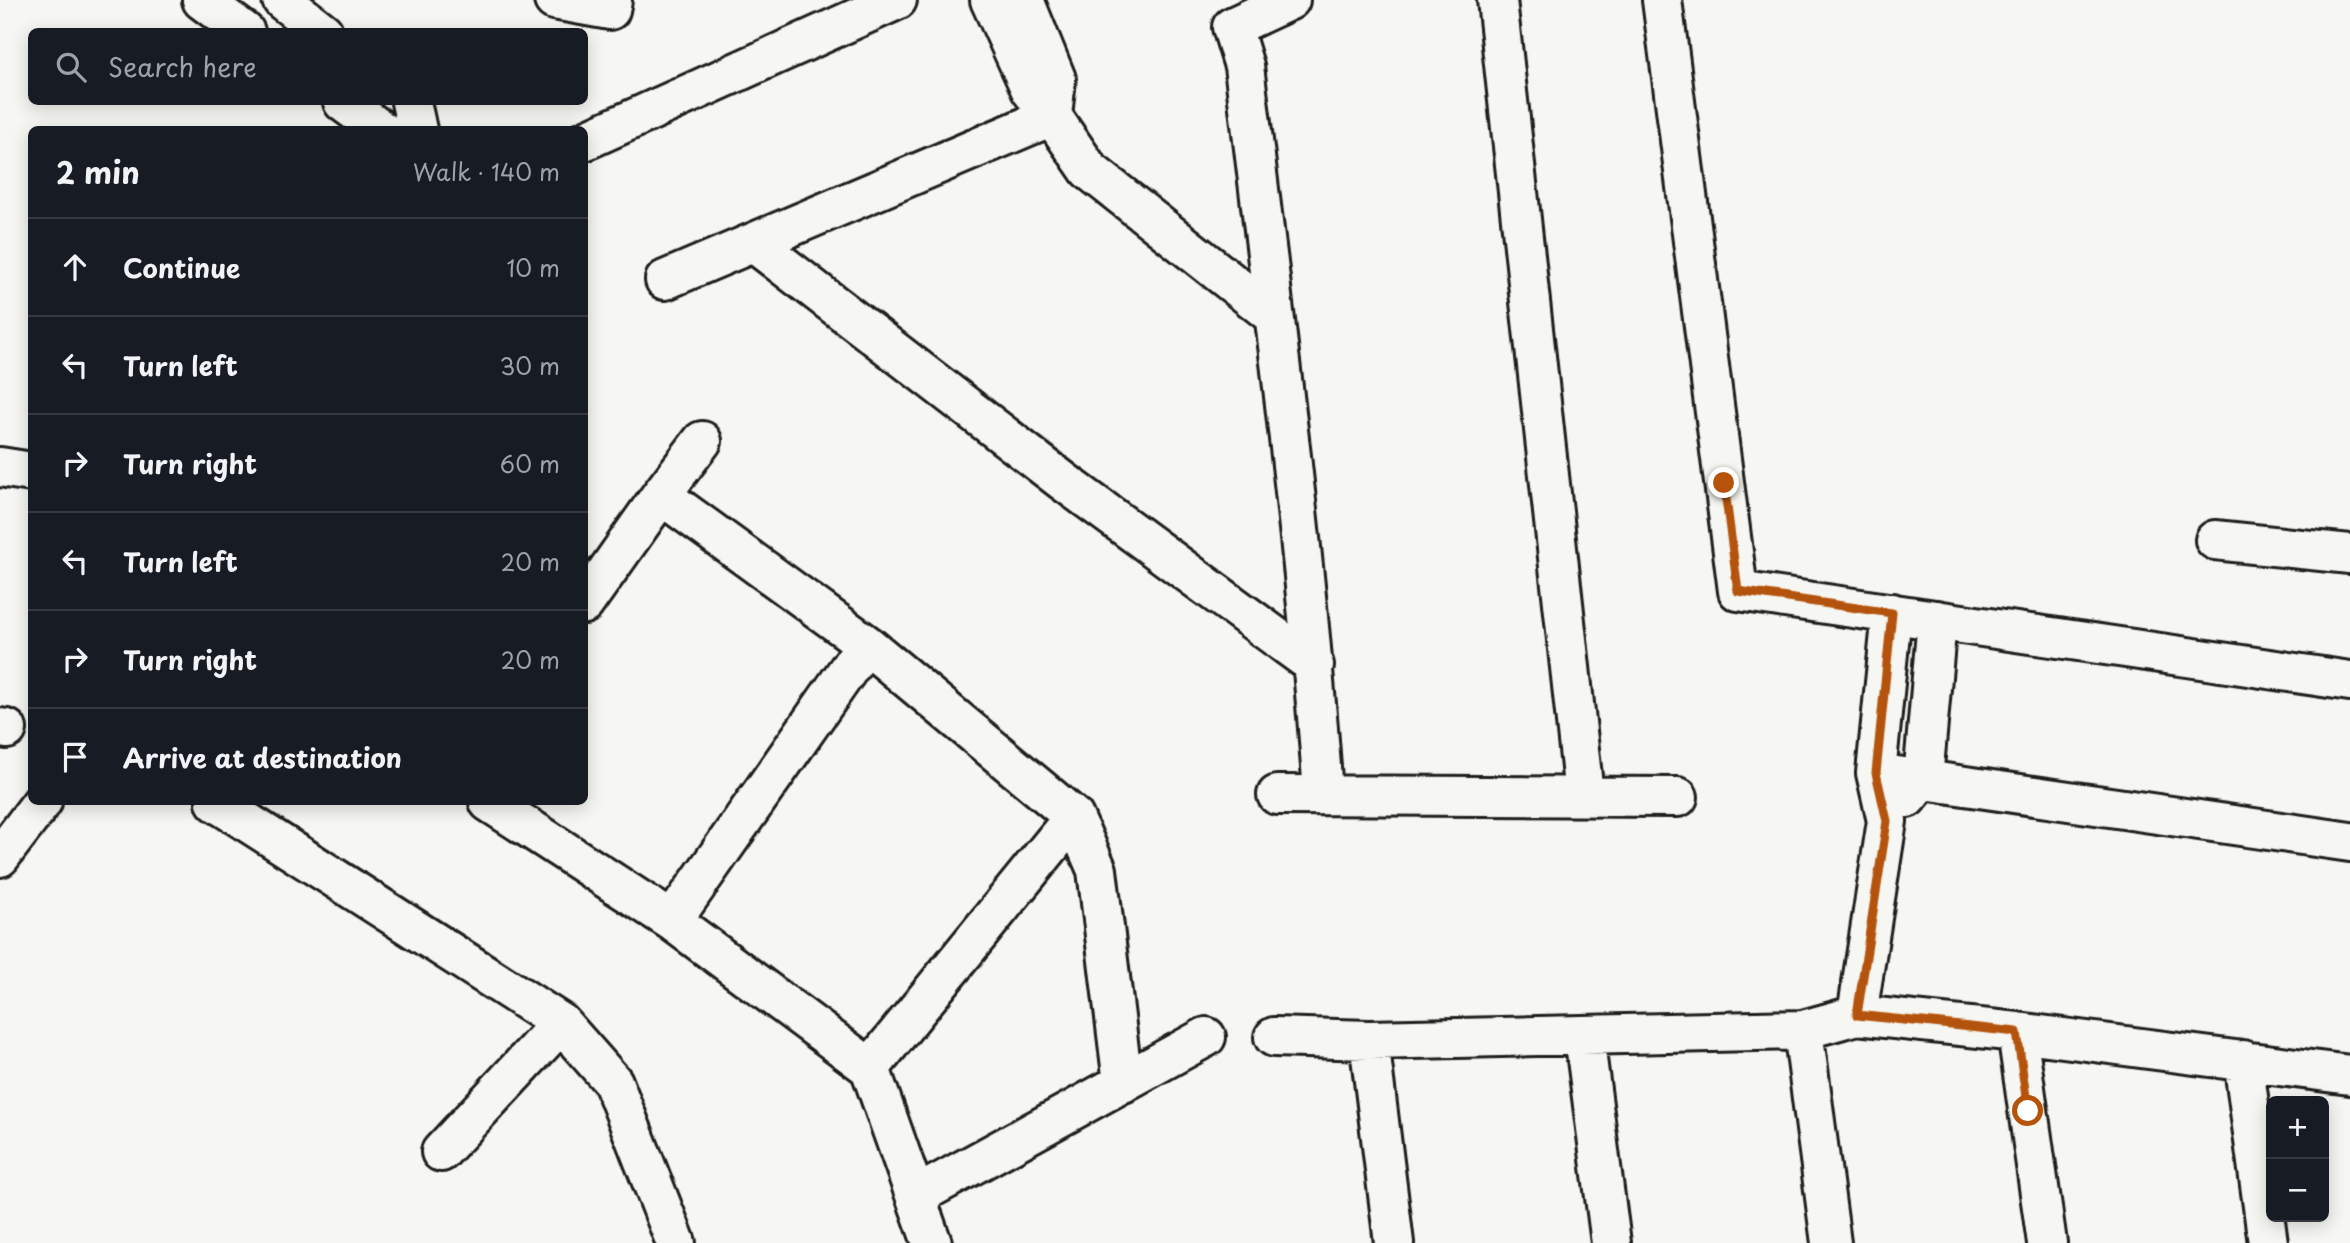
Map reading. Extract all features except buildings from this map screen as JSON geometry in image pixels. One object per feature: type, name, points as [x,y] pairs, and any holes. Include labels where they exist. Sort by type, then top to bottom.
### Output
[{"type":"street","points":[[282,0],[318,28]]},
{"type":"street","points":[[554,0],[610,10],[612,0]]},
{"type":"street","points":[[588,139],[897,0]]},
{"type":"street","points":[[990,0],[1031,90],[1089,170],[1274,316]]},
{"type":"street","points":[[1024,0],[1056,79],[1052,116]]},
{"type":"street","points":[[1290,0],[1233,27],[1244,66],[1274,316],[1314,666],[1323,794]]},
{"type":"street","points":[[1497,0],[1584,795]]},
{"type":"street","points":[[1662,0],[1738,591],[2350,681]]},
{"type":"street","points":[[347,105],[376,126]]},
{"type":"street","points":[[412,105],[417,126]]},
{"type":"street","points":[[665,280],[1052,116]]},
{"type":"street","points":[[754,243],[1063,481],[1314,666]]},
{"type":"street","points":[[588,598],[702,441]]},
{"type":"street","points":[[0,467],[28,471]]},
{"type":"street","points":[[661,495],[866,644],[1074,817],[1097,870],[1123,1083]]},
{"type":"street","points":[[2215,540],[2350,554]]},
{"type":"street","points":[[1857,1015],[1887,821],[1876,773],[1892,613]]},
{"type":"street","points":[[1887,821],[1923,779],[1937,620]]},
{"type":"street","points":[[672,921],[866,644]]},
{"type":"street","points":[[1876,773],[2350,842]]},
{"type":"street","points":[[1277,795],[1678,797]]},
{"type":"street","points":[[0,857],[39,805]]},
{"type":"street","points":[[221,805],[561,1023],[613,1082],[676,1243]]},
{"type":"street","points":[[494,805],[672,921],[870,1068],[932,1243]]},
{"type":"street","points":[[870,1068],[1074,817]]},
{"type":"street","points":[[1274,1037],[1368,1040],[1803,1030],[1857,1015],[2017,1032],[2350,1075]]},
{"type":"street","points":[[441,1152],[561,1023]]},
{"type":"street","points":[[1803,1030],[1832,1243]]},
{"type":"street","points":[[2017,1032],[2047,1243]]},
{"type":"street","points":[[1584,1036],[1611,1243]]},
{"type":"street","points":[[916,1196],[1206,1037]]},
{"type":"street","points":[[1368,1040],[1394,1243]]},
{"type":"street","points":[[2243,1060],[2268,1243]]},
{"type":"route","points":[[1724,483],[1738,591],[1892,613],[1876,773],[1887,821],[1857,1015],[2017,1032],[2028,1111]]}]
